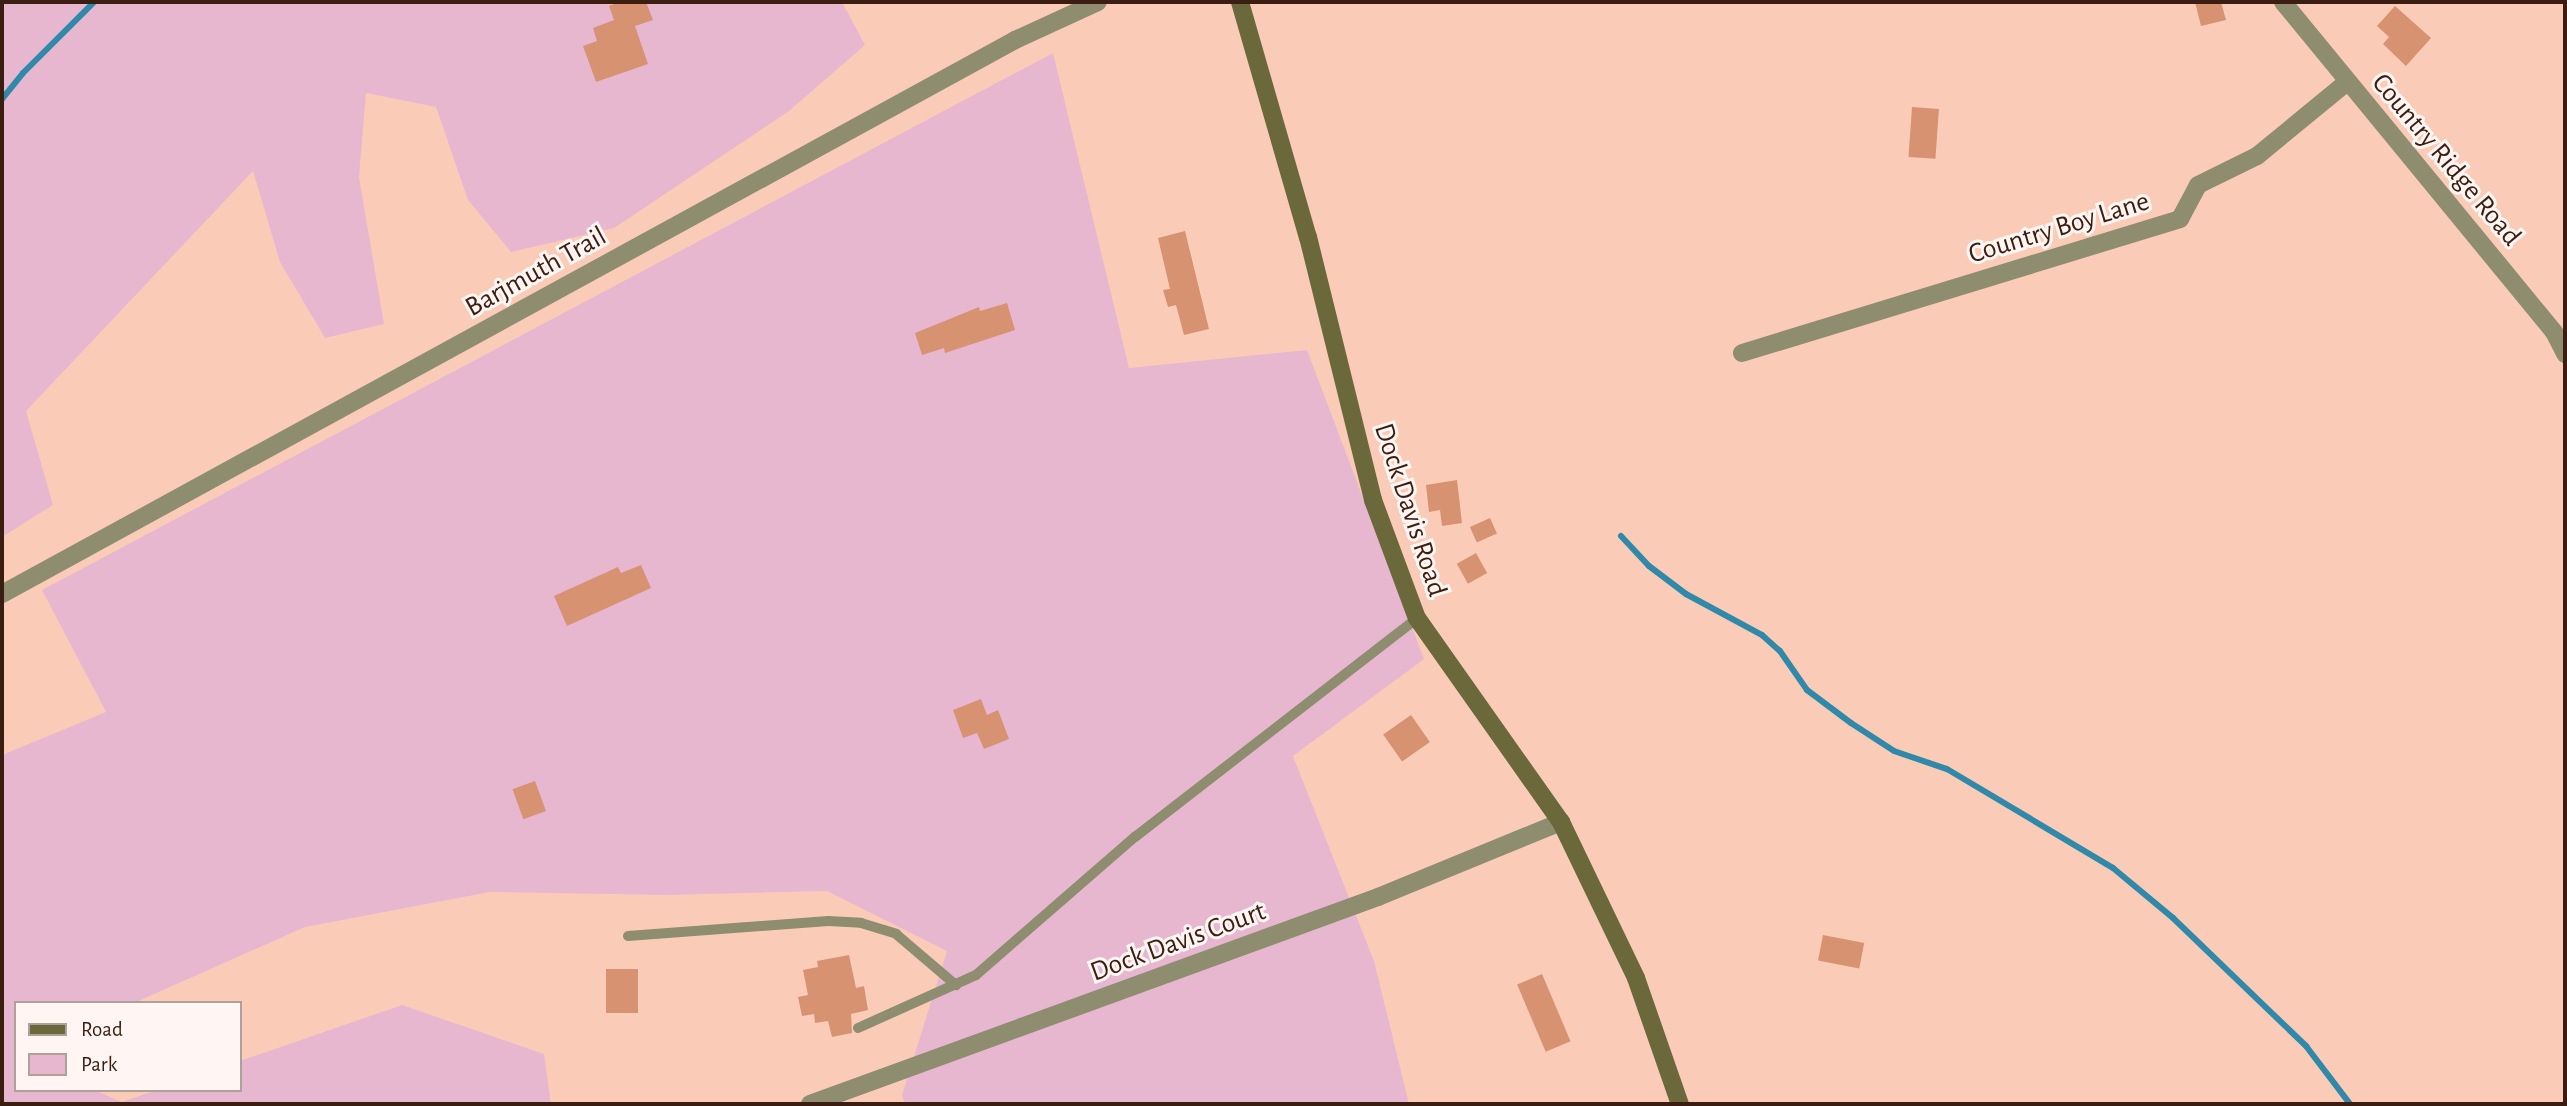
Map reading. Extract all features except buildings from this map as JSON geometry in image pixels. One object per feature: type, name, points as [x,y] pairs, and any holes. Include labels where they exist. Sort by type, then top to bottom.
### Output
[{"type":"street","name":"Barjmuth Trail","points":[[2,594],[1015,40],[1098,2]]},
{"type":"street","name":"Dock Davis Road","points":[[1240,2],[1308,237],[1373,500],[1417,618],[1561,822],[1636,978],[1680,1104]]},
{"type":"street","name":"Country Ridge Road","points":[[2283,2],[2554,332],[2565,354]]},
{"type":"street","name":"Country Boy Lane","points":[[1742,353],[2180,219],[2197,185],[2257,156],[2347,82]]},
{"type":"street","name":"Dock Davis Court","points":[[810,1104],[1378,897],[1561,822]]},
{"type":"lane","points":[[858,1028],[976,975],[1135,837],[1417,618]]},
{"type":"lane","points":[[628,936],[828,921],[861,923],[896,934],[956,985]]},
{"type":"green space","points":[[2,2],[842,2],[865,45],[789,111],[614,228],[511,252],[468,200],[436,107],[366,93],[359,177],[384,324],[325,338],[280,262],[253,171],[26,411],[53,505],[2,537]]},
{"type":"green space","points":[[1053,53],[1129,368],[1307,350],[1424,659],[1293,756],[1374,961],[1409,1104],[905,1104],[902,1095],[947,951],[827,891],[666,895],[490,892],[305,927],[138,1001],[14,1001],[14,1092],[99,1092],[122,1102],[151,1092],[242,1092],[242,1060],[402,1005],[544,1054],[551,1104],[2,1104],[2,755],[106,712],[42,590]]},
{"type":"waterway","points":[[2,99],[23,73],[94,2]]},
{"type":"waterway","points":[[1621,536],[1649,566],[1686,594],[1762,635],[1780,651],[1807,690],[1851,723],[1894,751],[1947,769],[2113,868],[2173,918],[2306,1046],[2350,1104]]}]
